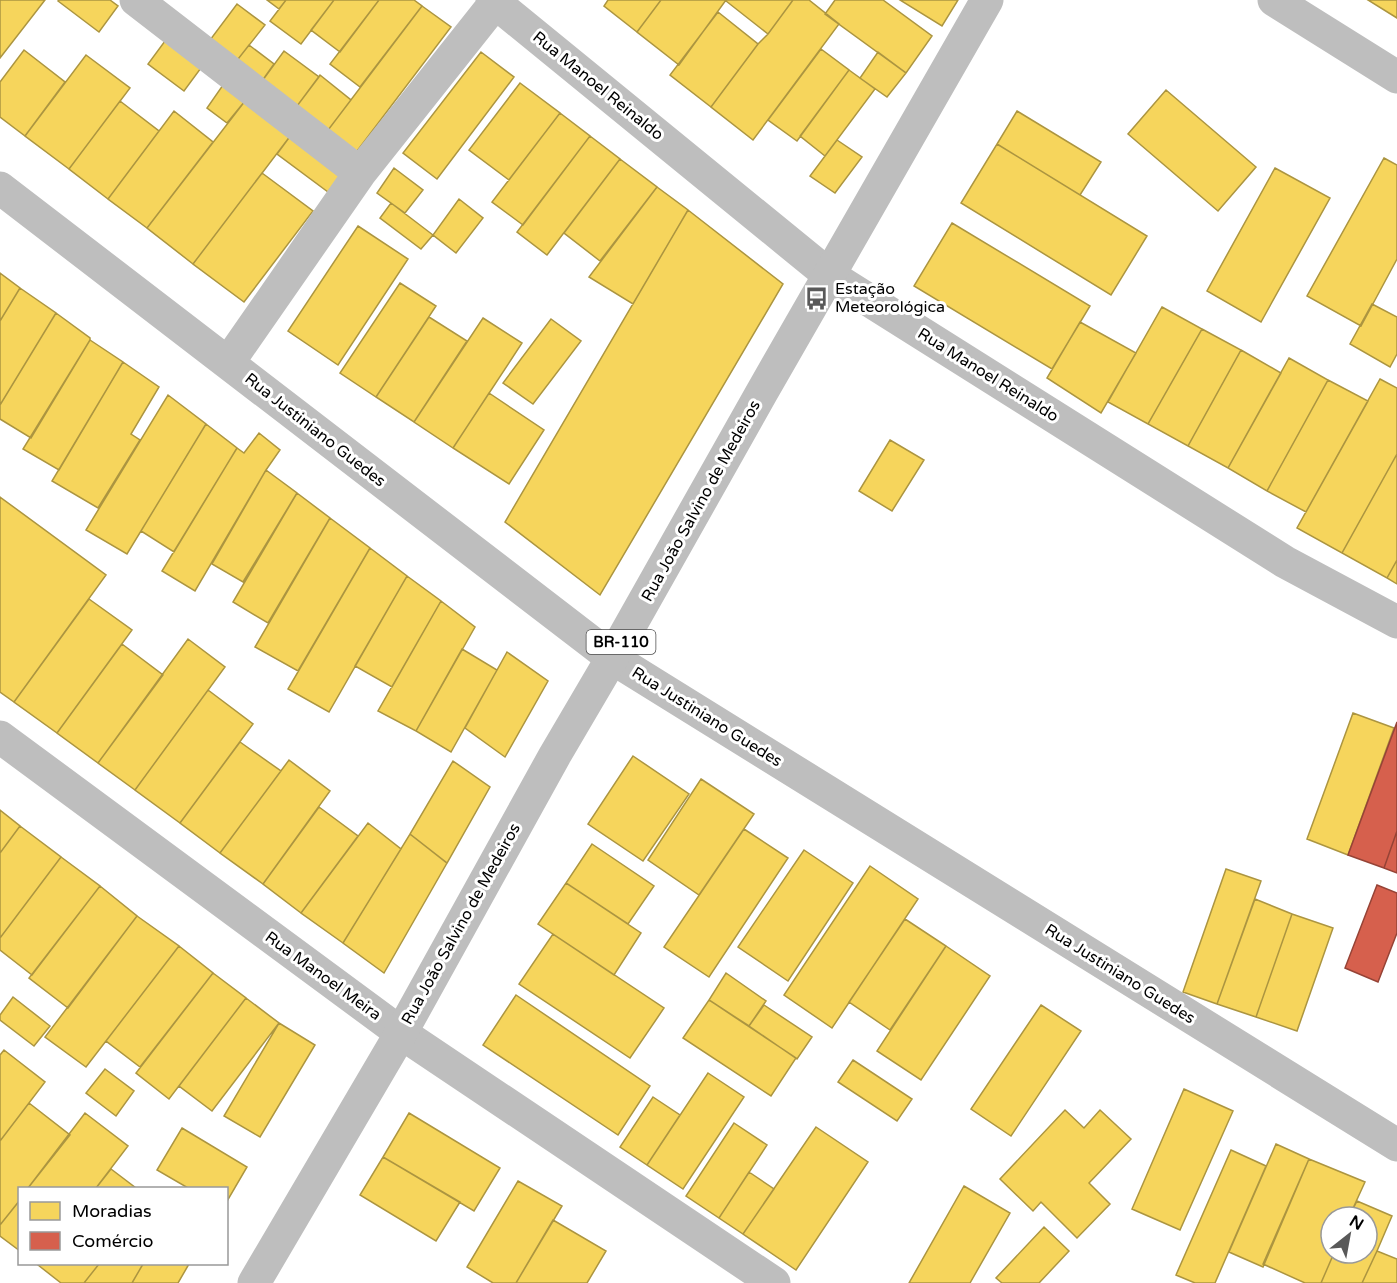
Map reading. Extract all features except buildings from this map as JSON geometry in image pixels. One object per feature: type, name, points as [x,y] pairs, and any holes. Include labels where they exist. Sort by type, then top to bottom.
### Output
[{"type":"street","points":[[136,0],[360,173]]},
{"type":"street","name":"Rua João Salvino de Medeiros","points":[[254,1283],[401,1033],[555,755],[987,0]]},
{"type":"street","points":[[1274,0],[1397,77]]},
{"type":"street","points":[[228,363],[360,173],[493,1]]},
{"type":"street","name":"Rua Manoel Reinaldo","points":[[493,1],[829,275],[1284,562],[1397,622]]},
{"type":"street","name":"Rua Justiniano Guedes","points":[[0,188],[612,658],[1397,1145]]},
{"type":"street","name":"Rua Manoel Meira","points":[[0,737],[401,1033],[774,1283]]},
{"type":"place","name":"Estação Meteorológica","points":[[817,298]]}]
